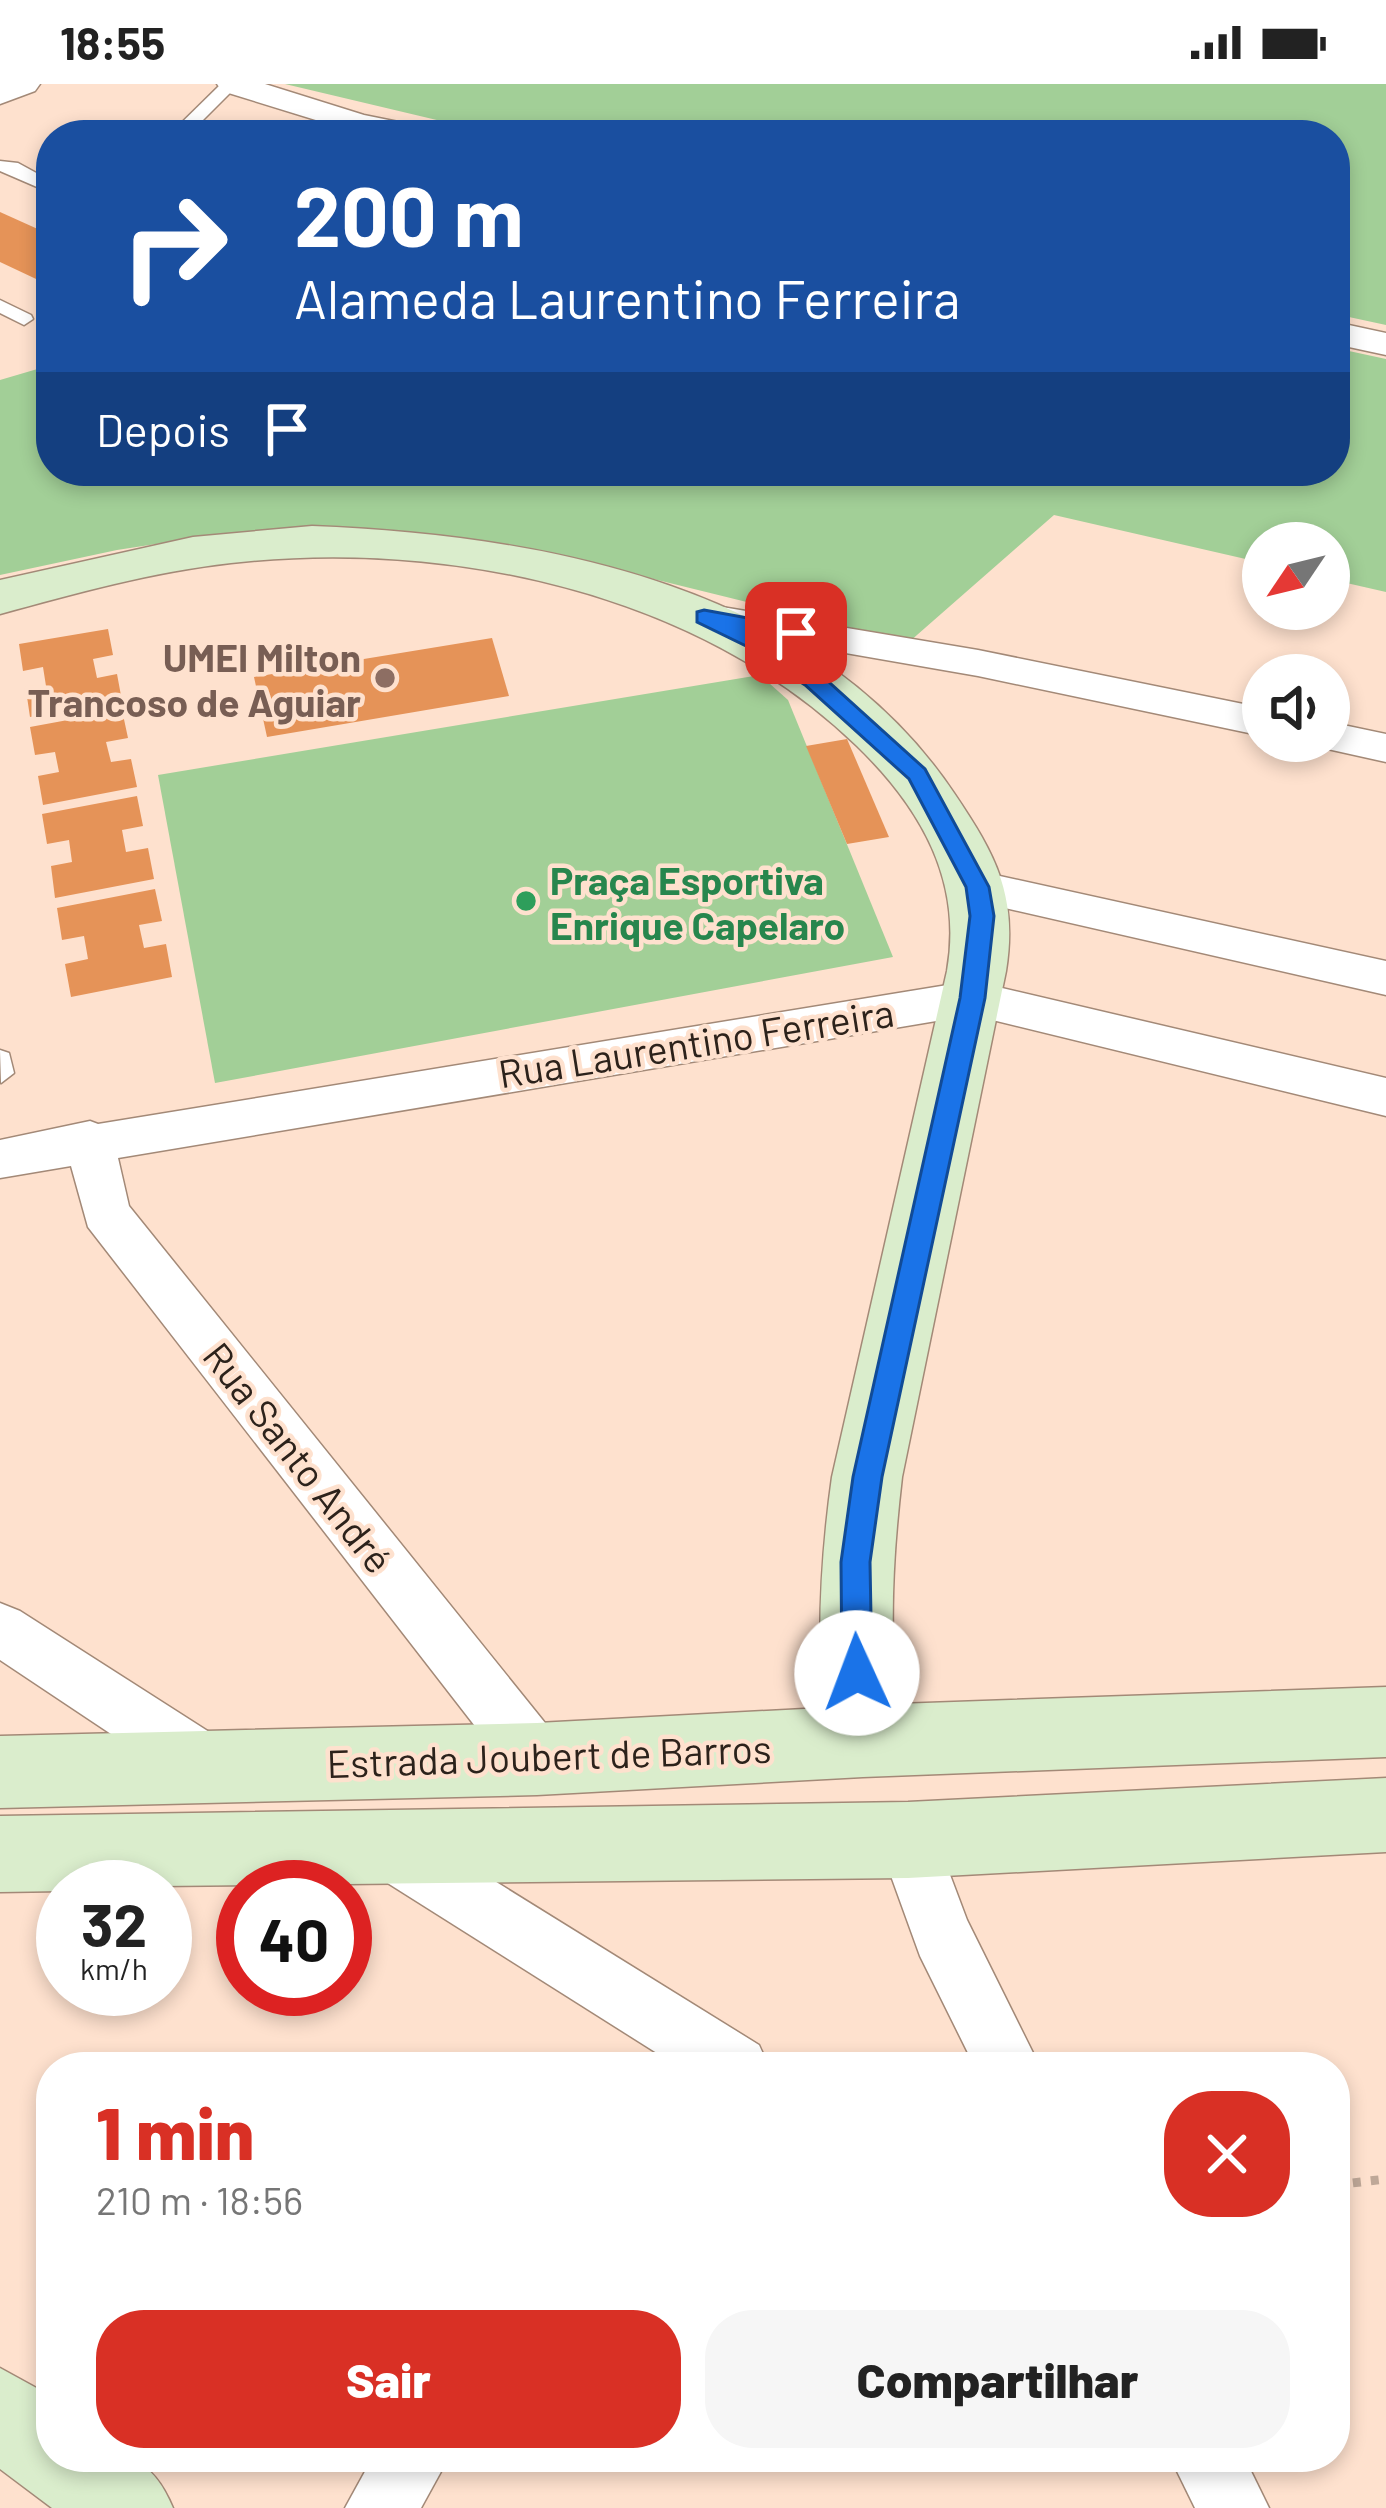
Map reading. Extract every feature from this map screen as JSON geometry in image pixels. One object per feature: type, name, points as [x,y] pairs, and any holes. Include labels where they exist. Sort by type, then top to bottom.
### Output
[{"type":"street","points":[[0,95],[24,84]]},
{"type":"street","points":[[232,84],[348,120]]},
{"type":"street","points":[[1350,336],[1386,344]]},
{"type":"street","points":[[0,598],[159,555],[314,542],[470,553],[548,567],[645,593],[754,640],[875,731],[917,775],[977,887],[982,916],[972,998],[867,1477],[856,1562],[854,1639],[863,1741]]},
{"type":"street","points":[[704,617],[978,663],[1242,718]]},
{"type":"street","points":[[1350,740],[1386,748]]},
{"type":"street","points":[[977,887],[1386,978]]},
{"type":"street","name":"Rua Laurentino Ferreira","points":[[0,1159],[90,1140],[972,998],[1386,1097]]},
{"type":"street","name":"Rua Santo André","points":[[90,1140],[106,1213],[537,1760]]},
{"type":"street","points":[[0,1629],[210,1766]]},
{"type":"street","name":"Estrada Joubert de Barros","points":[[0,1772],[537,1760],[863,1741],[1386,1722]]},
{"type":"street","points":[[0,1853],[908,1840],[1386,1815]]},
{"type":"street","points":[[908,1840],[942,1934],[1001,2052]]},
{"type":"street","points":[[388,1849],[693,2052]]},
{"type":"street","points":[[0,2413],[36,2440]]},
{"type":"street","points":[[79,2472],[127,2508]]},
{"type":"street","points":[[380,2508],[404,2472]]},
{"type":"street","points":[[1213,2472],[1234,2508]]},
{"type":"lane","points":[[194,120],[232,84]]},
{"type":"lane","points":[[0,166],[36,180]]},
{"type":"lane","points":[[0,306],[24,319]]},
{"type":"lane","points":[[0,1060],[2,1073]]},
{"type":"path","points":[[1350,2183],[1386,2179]]},
{"type":"green space","points":[[285,84],[1386,84],[1386,325],[1350,317],[1350,120],[437,120]]},
{"type":"green space","points":[[1350,351],[1386,359],[1386,592],[1350,584],[1350,522],[1242,522],[1242,558],[1054,515],[909,642],[560,556],[338,527],[221,534],[0,575],[0,380],[36,369],[36,486],[1350,486]]},
{"type":"green space","name":"Praça Esportiva Enrique Capelaro","points":[[760,675],[788,700],[893,957],[215,1083],[158,775]]},
{"type":"building","points":[[0,212],[36,228],[36,279],[0,262]]},
{"type":"building","points":[[108,629],[113,655],[93,659],[97,678],[117,674],[122,701],[30,717],[26,690],[46,686],[43,667],[23,671],[19,644]]},
{"type":"building","points":[[492,638],[509,696],[267,737],[254,677]]},
{"type":"building","points":[[122,710],[128,738],[106,742],[111,762],[131,759],[137,787],[43,805],[38,776],[59,772],[55,752],[35,755],[30,727]]},
{"type":"building","points":[[847,739],[889,837],[847,844],[806,746]]},
{"type":"building","points":[[137,796],[143,826],[122,830],[126,852],[148,848],[154,879],[55,898],[51,866],[72,862],[69,840],[47,844],[42,814]]},
{"type":"building","points":[[155,889],[162,921],[139,925],[144,948],[166,944],[172,977],[71,997],[65,964],[88,959],[84,936],[62,940],[57,908]]},
{"type":"place","name":"UMEI Milton Trancoso de Aguiar","points":[[385,678]]},
{"type":"place","name":"Praça Esportiva Enrique Capelaro","points":[[526,901]]},
{"type":"route","points":[[796,633],[704,617],[754,640],[813,680],[875,731],[917,775],[977,887],[982,916],[972,998],[867,1477],[856,1562],[857,1673]]}]
